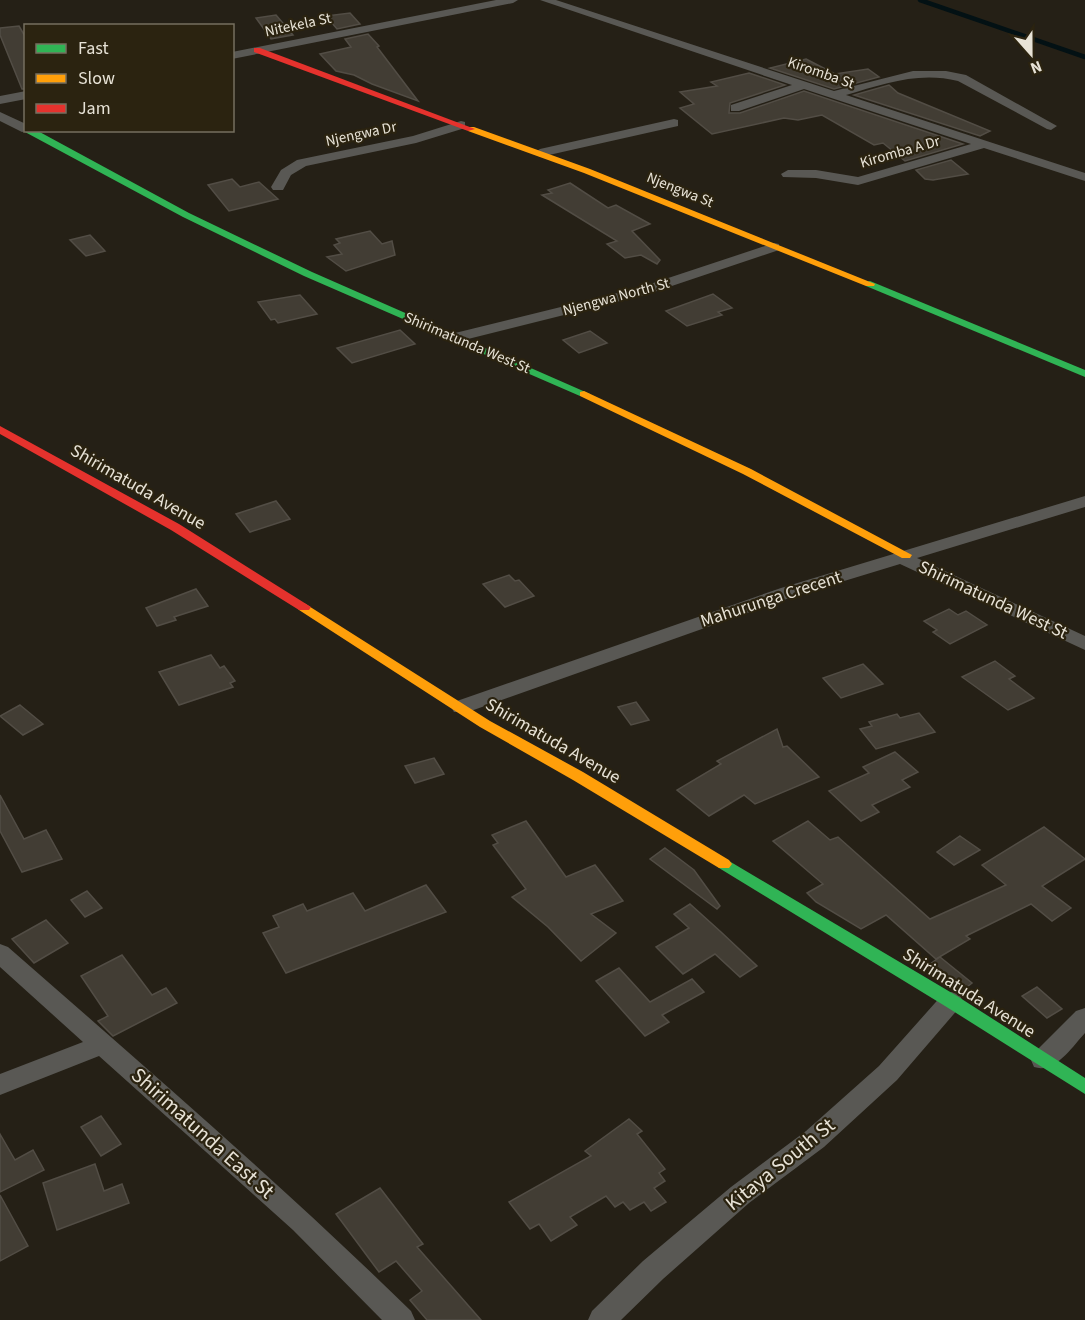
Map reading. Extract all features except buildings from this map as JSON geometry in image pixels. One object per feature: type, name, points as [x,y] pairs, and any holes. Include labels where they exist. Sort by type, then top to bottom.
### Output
[{"type":"street","name":"Nitekela St","points":[[234,56],[479,2],[513,0]]},
{"type":"street","name":"Kiromba St","points":[[545,0],[1085,177]]},
{"type":"street","name":"Njengwa St","points":[[257,50],[540,153],[915,302],[1085,374]]},
{"type":"street","points":[[831,95],[931,72],[948,73],[1051,126]]},
{"type":"street","points":[[735,108],[803,85]]},
{"type":"street","points":[[0,100],[24,95]]},
{"type":"street","name":"Shirimatunda West St","points":[[0,116],[24,128]]},
{"type":"street","points":[[540,153],[674,123]]},
{"type":"street","name":"Njengwa Dr","points":[[278,188],[286,172],[302,163],[416,139],[461,125]]},
{"type":"street","name":"Shirimatunda West St","points":[[31,132],[146,194],[308,274],[644,420],[803,499],[903,556],[1085,644]]},
{"type":"street","name":"Kiromba A Dr","points":[[788,174],[816,174],[858,181],[984,144]]},
{"type":"street","name":"Njengwa North St","points":[[456,337],[643,291],[774,247]]},
{"type":"street","name":"Shirimatuda Avenue","points":[[0,429],[175,527],[485,724],[579,776],[951,1001],[1085,1087]]},
{"type":"street","name":"Mahurunga Crecent","points":[[461,707],[671,632],[903,556],[1085,501]]},
{"type":"street","name":"Shirimatunda East St","points":[[0,952],[302,1222],[401,1320]]},
{"type":"street","name":"Kitaya South St","points":[[602,1320],[662,1263],[740,1195],[815,1138],[888,1073],[951,1001]]},
{"type":"street","points":[[1043,1060],[1085,1018]]},
{"type":"street","points":[[0,1085],[104,1044]]},
{"type":"waterway","points":[[920,0],[1085,57]]},
{"type":"traffic: fast","points":[[32,132],[186,215],[308,274],[584,394]]},
{"type":"traffic: fast","points":[[870,284],[1085,374]]},
{"type":"traffic: fast","points":[[724,864],[951,1001],[1085,1087]]},
{"type":"traffic: slow","points":[[471,129],[587,171],[870,284]]},
{"type":"traffic: slow","points":[[584,394],[747,471],[906,555]]},
{"type":"traffic: slow","points":[[304,607],[485,724],[578,776],[724,864]]},
{"type":"traffic: jam","points":[[257,50],[471,129]]},
{"type":"traffic: jam","points":[[0,429],[175,527],[304,607]]}]
